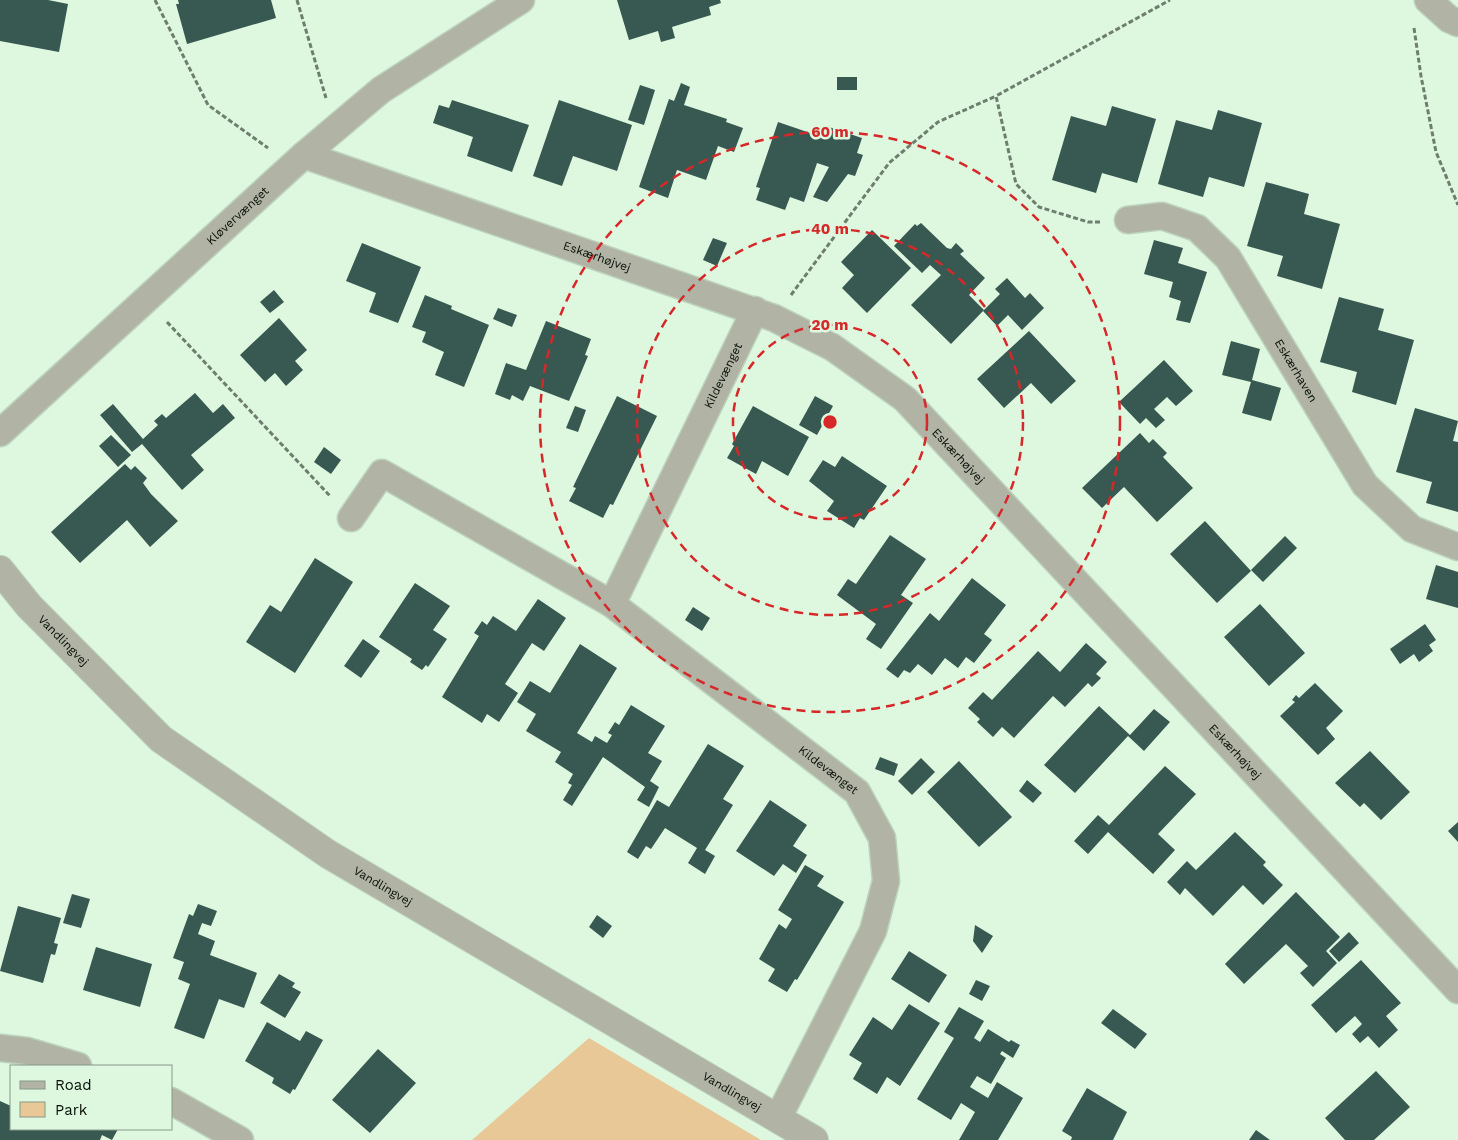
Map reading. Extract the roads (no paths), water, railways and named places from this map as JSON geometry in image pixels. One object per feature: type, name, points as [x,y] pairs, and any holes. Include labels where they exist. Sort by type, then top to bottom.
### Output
[{"type":"street","name":"Kløvervænget","points":[[0,433],[298,160],[381,90],[488,9],[521,0]]},
{"type":"street","points":[[1428,0],[1449,19],[1458,23]]},
{"type":"street","name":"Eskærhøjvej","points":[[298,160],[765,314],[832,347],[905,399],[1458,990]]},
{"type":"street","name":"Eskærhaven","points":[[1128,220],[1162,216],[1197,228],[1228,258],[1365,485],[1412,529],[1458,547]]},
{"type":"street","name":"Kildevænget","points":[[612,604],[765,314]]},
{"type":"street","name":"Kildevænget","points":[[351,518],[382,473],[612,604],[857,792],[882,838],[886,881],[873,931],[778,1118]]},
{"type":"street","name":"Vandlingvej","points":[[0,570],[29,606],[162,739],[328,854],[814,1140]]},
{"type":"street","points":[[0,1048],[27,1051],[75,1065]]},
{"type":"street","points":[[172,1102],[240,1140]]}]
